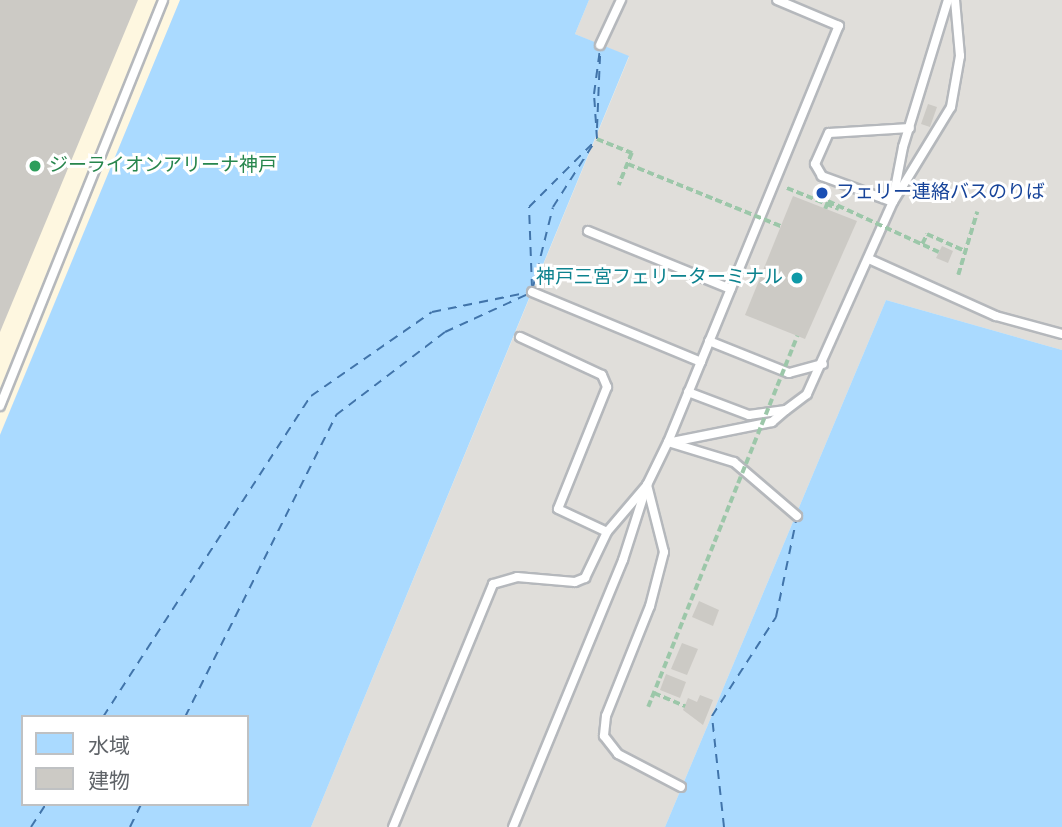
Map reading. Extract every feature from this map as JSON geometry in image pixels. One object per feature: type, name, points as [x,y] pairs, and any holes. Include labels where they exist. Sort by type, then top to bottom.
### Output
[{"type":"lane","points":[[1,404],[163,0]]},
{"type":"lane","points":[[513,827],[622,560],[647,485],[668,442],[839,26],[777,0]]},
{"type":"lane","points":[[893,202],[910,128],[948,0]]},
{"type":"lane","points":[[668,442],[772,422],[804,398],[823,364],[893,202],[951,107],[960,56],[955,0]]},
{"type":"lane","points":[[600,45],[620,1]]},
{"type":"lane","points":[[893,202],[822,176],[815,163],[829,133],[910,128]]},
{"type":"lane","points":[[588,231],[730,289]]},
{"type":"lane","points":[[869,259],[996,316],[1062,334]]},
{"type":"lane","points":[[532,292],[701,362]]},
{"type":"lane","points":[[520,337],[595,369],[607,387],[558,509],[565,515],[607,533]]},
{"type":"lane","points":[[709,341],[789,373],[823,364]]},
{"type":"lane","points":[[688,392],[743,414],[786,410]]},
{"type":"lane","points":[[668,442],[734,462],[797,516]]},
{"type":"lane","points":[[393,827],[494,584],[517,576],[575,582],[585,578],[607,533],[647,485]]},
{"type":"lane","points":[[647,485],[664,552],[650,606],[606,716],[604,736],[618,754],[681,787]]},
{"type":"path","points":[[597,139],[632,153],[619,186]]},
{"type":"path","points":[[628,164],[781,226]]},
{"type":"path","points":[[787,188],[839,209]]},
{"type":"path","points":[[825,209],[828,201],[939,252]]},
{"type":"path","points":[[958,275],[977,212]]},
{"type":"path","points":[[922,244],[927,234],[965,251]]},
{"type":"path","points":[[648,707],[797,336]]},
{"type":"path","points":[[654,693],[685,706]]},
{"type":"shaded area","points":[[0,0],[180,0],[0,434]]},
{"type":"shaded area","points":[[589,0],[1062,0],[1062,350],[886,300],[665,827],[311,827],[629,57],[575,34]]},
{"type":"water","points":[[180,0],[589,0],[575,34],[629,56],[311,827],[0,827],[0,435]]},
{"type":"water","points":[[886,300],[1062,350],[1062,827],[665,827]]},
{"type":"building","name":"ジーライオンアリーナ神戸","points":[[0,0],[138,0],[0,332]]},
{"type":"building","points":[[928,104],[937,107],[930,127],[921,124]]},
{"type":"building","name":"神戸三宮フェリーターミナル","points":[[793,196],[857,221],[805,339],[745,315]]},
{"type":"building","points":[[942,246],[953,251],[948,263],[936,258]]},
{"type":"building","points":[[699,601],[719,610],[713,626],[692,617]]},
{"type":"building","points":[[682,643],[698,649],[687,675],[671,669]]},
{"type":"building","points":[[666,674],[686,682],[680,698],[660,690]]},
{"type":"building","points":[[700,695],[713,700],[703,725],[683,710],[688,698],[697,702]]},
{"type":"ferry route","points":[[532,288],[529,207],[597,139],[594,94],[600,49]]},
{"type":"ferry route","points":[[597,128],[600,56]]},
{"type":"ferry route","points":[[533,287],[553,207],[594,143]]},
{"type":"ferry route","points":[[104,715],[311,396],[432,312],[530,292]]},
{"type":"ferry route","points":[[186,715],[336,415],[445,332],[528,294]]},
{"type":"ferry route","points":[[724,827],[712,716],[776,617],[796,521]]},
{"type":"ferry route","points":[[31,827],[45,806]]},
{"type":"ferry route","points":[[130,827],[140,806]]},
{"type":"place","name":"ジーライオンアリーナ神戸","points":[[35,166]]},
{"type":"place","name":"フェリー連絡バスのりば","points":[[822,193]]},
{"type":"place","name":"神戸三宮フェリーターミナル","points":[[797,278]]}]
